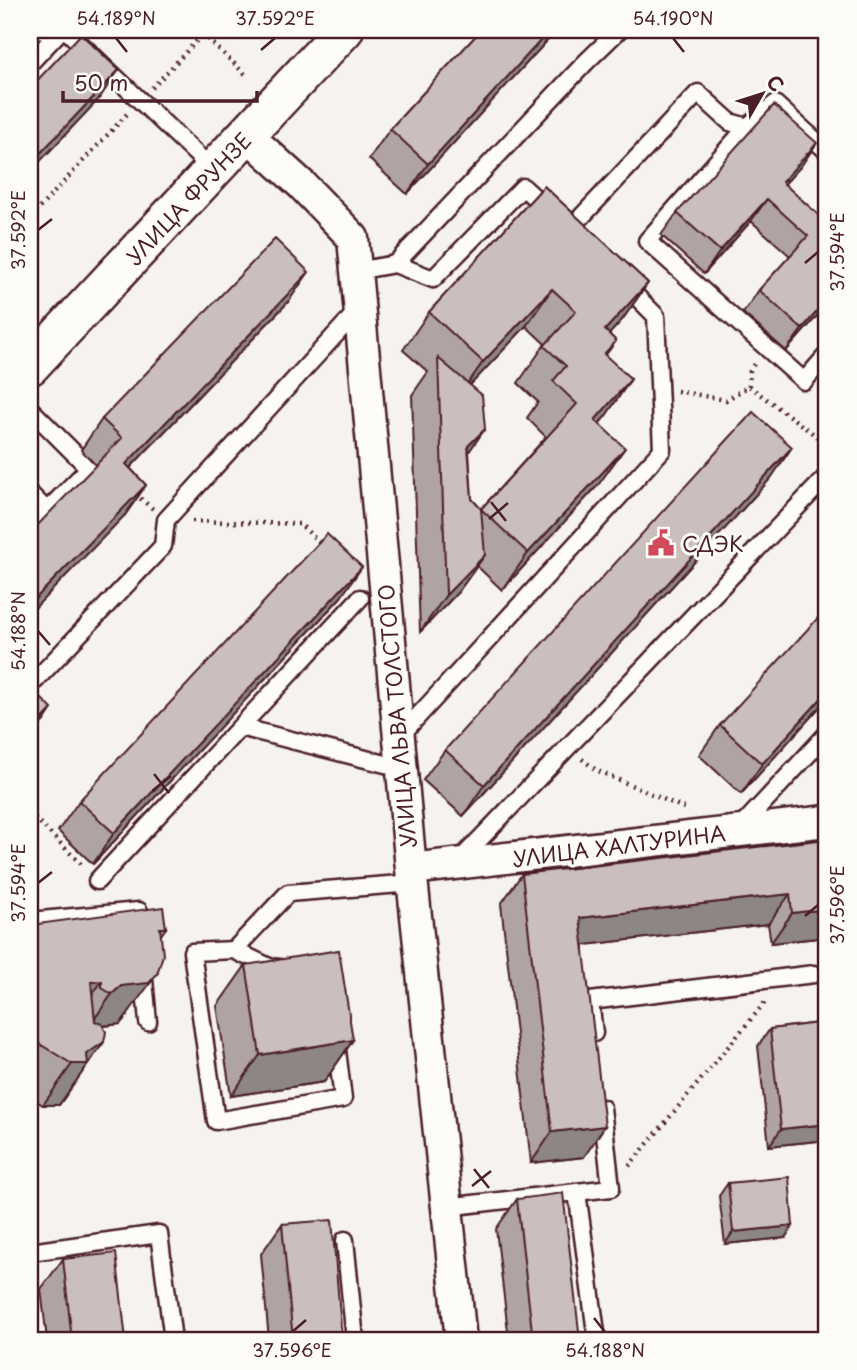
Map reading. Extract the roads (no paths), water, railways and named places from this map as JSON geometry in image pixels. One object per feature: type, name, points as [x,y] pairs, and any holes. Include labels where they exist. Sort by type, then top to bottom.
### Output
[{"type":"street","name":"УЛИЦА ФРУНЗЕ","points":[[30,366],[344,30]]},
{"type":"street","name":"УЛИЦА ЛЬВА ТОЛСТОГО","points":[[247,135],[302,185],[353,238],[412,876],[461,1340]]},
{"type":"street","name":"УЛИЦА ХАЛТУРИНА","points":[[412,876],[457,863],[827,821]]},
{"type":"lane","points":[[30,31],[47,30]]},
{"type":"lane","points":[[30,63],[64,30],[213,170]]},
{"type":"lane","points":[[396,264],[618,30]]},
{"type":"lane","points":[[356,271],[396,264],[433,279],[523,187],[573,234],[698,93],[730,122],[747,127]]},
{"type":"lane","points":[[827,151],[775,104],[747,127],[648,241],[804,381],[827,355]]},
{"type":"lane","points":[[240,727],[400,753],[662,450],[656,316],[617,277]]},
{"type":"lane","points":[[30,686],[163,546],[166,520],[359,309]]},
{"type":"lane","points":[[30,409],[89,468],[30,528]]},
{"type":"lane","points":[[457,863],[827,476]]},
{"type":"lane","points":[[30,494],[47,510]]},
{"type":"lane","points":[[97,881],[360,598]]},
{"type":"lane","points":[[737,831],[827,734]]},
{"type":"lane","points":[[234,950],[288,893],[412,876]]},
{"type":"lane","points":[[30,921],[139,911],[148,1022]]},
{"type":"lane","points":[[293,968],[269,967],[234,950],[192,952],[216,1121],[343,1099],[334,1022]]},
{"type":"lane","points":[[596,1055],[590,1001],[814,974]]},
{"type":"lane","points":[[446,1207],[611,1188],[601,1094]]},
{"type":"lane","points":[[578,1192],[597,1340]]},
{"type":"lane","points":[[30,1252],[159,1234],[173,1340]]},
{"type":"lane","points":[[345,1240],[355,1340]]},
{"type":"place","name":"СДЭК","points":[[661,543]]}]
